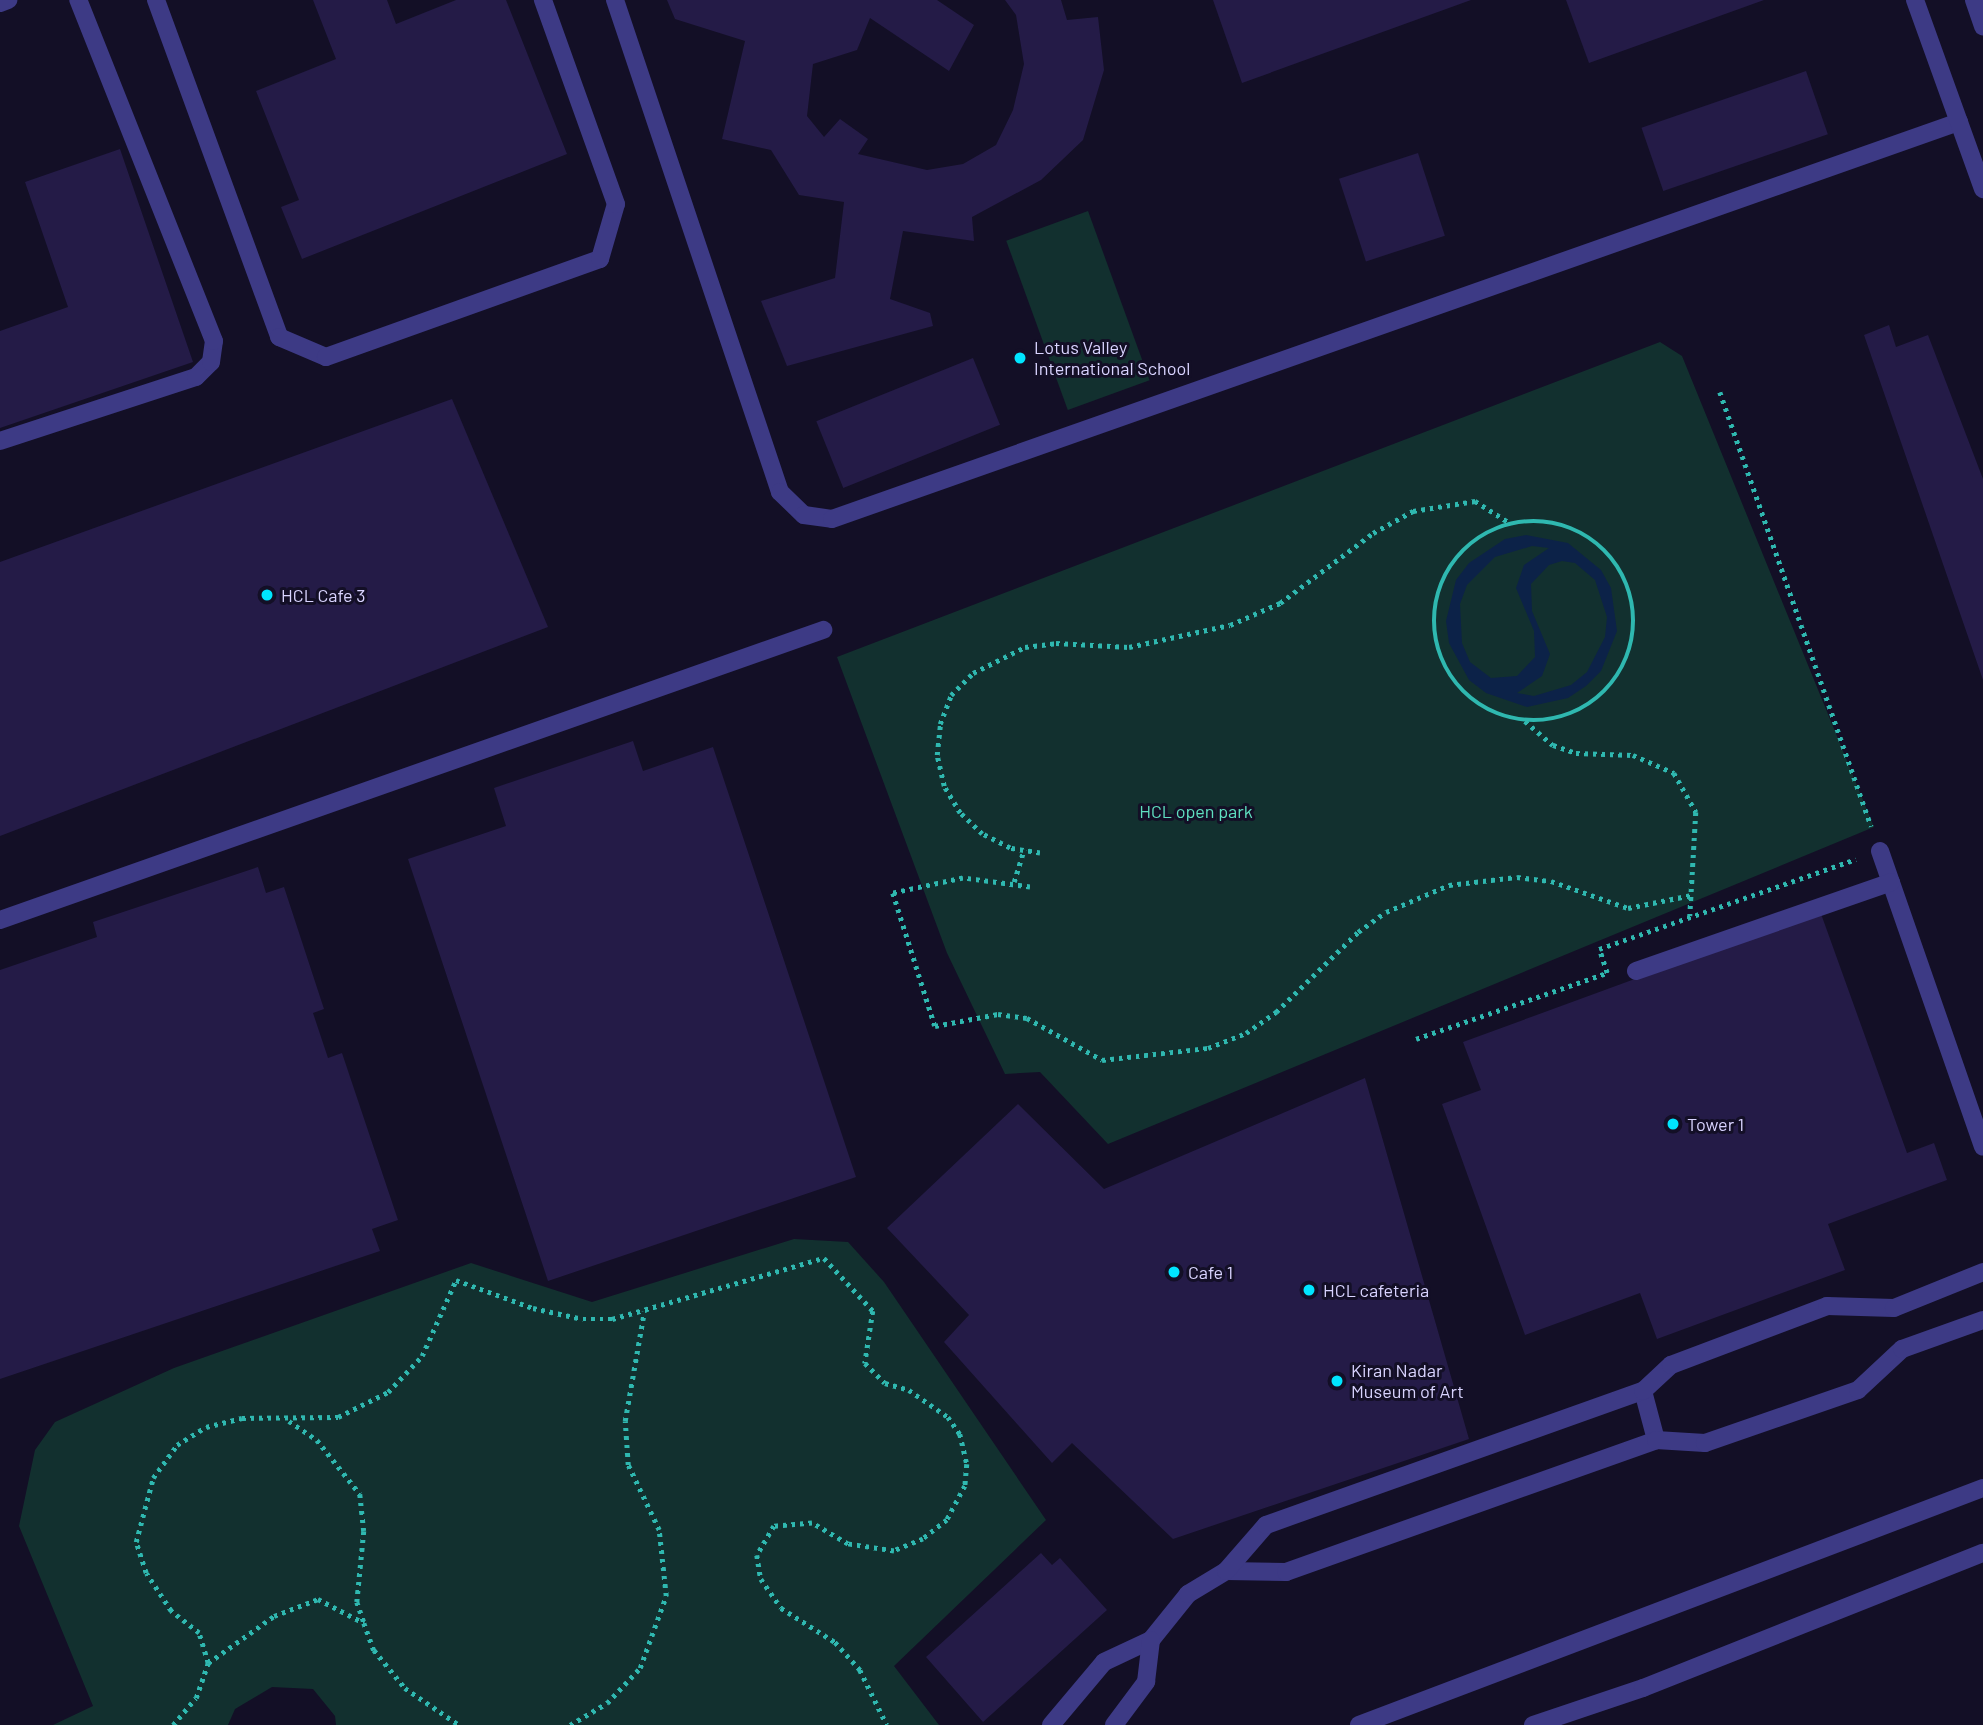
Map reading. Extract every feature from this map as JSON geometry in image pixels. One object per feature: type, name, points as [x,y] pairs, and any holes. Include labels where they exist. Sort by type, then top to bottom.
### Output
[{"type":"street","points":[[0,3],[8,0]]},
{"type":"street","points":[[0,441],[196,377],[211,362],[214,341],[78,0]]},
{"type":"street","points":[[156,0],[279,337],[326,358],[600,259],[616,204],[543,0]]},
{"type":"street","points":[[615,0],[780,492],[804,515],[832,519],[1959,122]]},
{"type":"street","points":[[1915,0],[1983,189]]},
{"type":"street","points":[[1974,0],[1983,26]]},
{"type":"street","points":[[0,919],[823,630]]},
{"type":"street","points":[[1880,851],[1983,1147]]},
{"type":"street","points":[[1636,971],[1891,882]]},
{"type":"street","points":[[1051,1725],[1104,1662],[1151,1640],[1188,1594],[1226,1571],[1266,1525],[1643,1391],[1671,1365],[1827,1306],[1894,1308],[1983,1272]]},
{"type":"street","points":[[1226,1571],[1286,1572],[1656,1440],[1705,1443],[1858,1390],[1902,1349],[1983,1321]]},
{"type":"street","points":[[1643,1391],[1656,1440]]},
{"type":"street","points":[[1359,1725],[1983,1488]]},
{"type":"street","points":[[1533,1725],[1643,1688],[1983,1553]]},
{"type":"street","points":[[1114,1725],[1146,1682],[1151,1640]]},
{"type":"path","points":[[1720,392],[1880,851]]},
{"type":"path","points":[[1040,853],[1024,850],[982,834],[944,786],[937,755],[940,724],[951,695],[981,668],[1025,647],[1056,643],[1129,647],[1230,625],[1280,603],[1373,533],[1413,511],[1475,501],[1510,523]]},
{"type":"path","points":[[1546,522],[1581,532],[1617,564],[1634,609],[1627,657],[1600,696],[1557,719],[1524,720],[1486,710],[1466,696],[1439,656],[1434,633],[1434,608],[1451,563],[1468,545],[1510,523],[1546,522]]},
{"type":"path","points":[[1524,720],[1553,745],[1576,753],[1633,755],[1674,773],[1696,812],[1690,916]]},
{"type":"path","points":[[1014,882],[1024,850]]},
{"type":"path","points":[[1030,887],[1014,882],[963,878],[893,893],[935,1026],[998,1014],[1027,1018],[1102,1060],[1208,1048],[1246,1033],[1276,1012],[1358,932],[1386,912],[1449,885],[1483,879],[1540,880],[1628,908],[1692,895]]},
{"type":"path","points":[[208,1663],[199,1633],[171,1611],[146,1573],[136,1542],[153,1478],[177,1445],[206,1427],[242,1418],[289,1420],[338,1417],[388,1392],[422,1356],[456,1280],[502,1298],[583,1319],[644,1312],[824,1258],[873,1311],[865,1363],[885,1383],[909,1390],[948,1417],[960,1434],[965,1486],[947,1520],[923,1539],[894,1551],[873,1549],[812,1523],[774,1526],[757,1555],[761,1580],[781,1608],[835,1642],[860,1670],[887,1725]]},
{"type":"path","points":[[570,1725],[607,1703],[640,1668],[666,1596],[659,1530],[628,1465],[625,1421],[644,1312]]},
{"type":"path","points":[[289,1420],[317,1440],[360,1494],[364,1531],[357,1602],[374,1650],[405,1688],[428,1709],[460,1725]]},
{"type":"path","points":[[173,1725],[196,1698],[208,1663],[274,1616],[307,1602],[339,1606],[364,1623]]},
{"type":"green space","points":[[1088,211],[1150,380],[1068,410],[1006,241]]},
{"type":"green space","name":"HCL open park","points":[[1660,342],[1682,356],[1874,827],[1108,1144],[1040,1072],[1005,1074],[947,953],[837,657]]},
{"type":"green space","points":[[794,1239],[848,1242],[884,1282],[1046,1520],[894,1666],[939,1725],[336,1725],[335,1716],[313,1689],[272,1687],[235,1709],[228,1725],[53,1725],[93,1706],[19,1526],[35,1450],[55,1422],[174,1368],[471,1263],[592,1302]]},
{"type":"water","points":[[1526,535],[1568,543],[1601,570],[1611,588],[1617,631],[1601,671],[1586,686],[1568,698],[1527,707],[1486,693],[1469,680],[1449,643],[1446,621],[1456,580],[1469,563],[1505,539]],"holes":[[[1532,546],[1549,548],[1524,565],[1516,588],[1534,631],[1535,657],[1517,676],[1491,678],[1470,662],[1462,643],[1460,604],[1467,585],[1495,557]],[[1562,561],[1575,563],[1595,580],[1607,617],[1605,637],[1587,672],[1571,685],[1534,696],[1517,693],[1542,676],[1550,654],[1532,611],[1531,584],[1549,565]]]},
{"type":"building","points":[[313,0],[387,0],[396,24],[456,0],[506,0],[567,154],[302,259],[281,207],[299,200],[256,91],[336,59]]},
{"type":"building","points":[[667,0],[937,0],[974,25],[949,71],[870,18],[857,50],[813,64],[807,116],[824,137],[840,119],[868,139],[858,154],[927,170],[963,164],[996,145],[1013,110],[1024,64],[1016,15],[1005,0],[1061,0],[1067,20],[1098,17],[1104,70],[1083,140],[1041,180],[972,217],[974,241],[903,231],[890,299],[930,313],[933,326],[787,366],[761,301],[835,278],[844,202],[799,195],[771,150],[722,139],[745,41],[675,19]]},
{"type":"building","points":[[1213,0],[1471,0],[1242,83]]},
{"type":"building","points":[[1566,0],[1764,0],[1589,63]]},
{"type":"building","points":[[1806,71],[1828,134],[1663,191],[1641,128]]},
{"type":"building","points":[[120,149],[193,362],[0,428],[0,331],[68,307],[25,182]]},
{"type":"building","points":[[1418,153],[1445,236],[1366,261],[1339,179]]},
{"type":"building","points":[[1889,325],[1896,347],[1928,335],[1983,479],[1983,680],[1864,335]]},
{"type":"building","points":[[973,358],[1000,425],[843,488],[816,421]]},
{"type":"building","name":"HCL Cafe 3","points":[[452,399],[548,627],[0,836],[0,562]]},
{"type":"building","points":[[633,741],[643,771],[713,747],[856,1177],[548,1281],[408,859],[506,826],[494,788]]},
{"type":"building","points":[[258,867],[266,893],[284,887],[324,1009],[313,1013],[328,1058],[342,1053],[398,1220],[372,1229],[380,1251],[0,1379],[0,970],[97,937],[93,922]]},
{"type":"building","name":"Tower 1","points":[[1820,911],[1907,1153],[1934,1143],[1947,1180],[1828,1224],[1845,1270],[1657,1339],[1640,1293],[1525,1335],[1442,1104],[1481,1090],[1463,1042]]},
{"type":"building","name":"Cafe 1","points":[[1365,1078],[1469,1439],[1173,1539],[1072,1443],[1052,1463],[944,1342],[969,1315],[887,1228],[1018,1104],[1104,1189]]},
{"type":"building","points":[[1041,1553],[1052,1565],[1060,1558],[1107,1610],[983,1722],[926,1657]]},
{"type":"place","name":"Lotus Valley International School","points":[[1020,358]]},
{"type":"place","name":"HCL Cafe 3","points":[[267,595]]},
{"type":"place","name":"Tower 1","points":[[1673,1124]]},
{"type":"place","name":"Cafe 1","points":[[1174,1272]]},
{"type":"place","name":"HCL cafeteria","points":[[1309,1290]]},
{"type":"place","name":"Kiran Nadar Museum of Art","points":[[1337,1381]]}]
